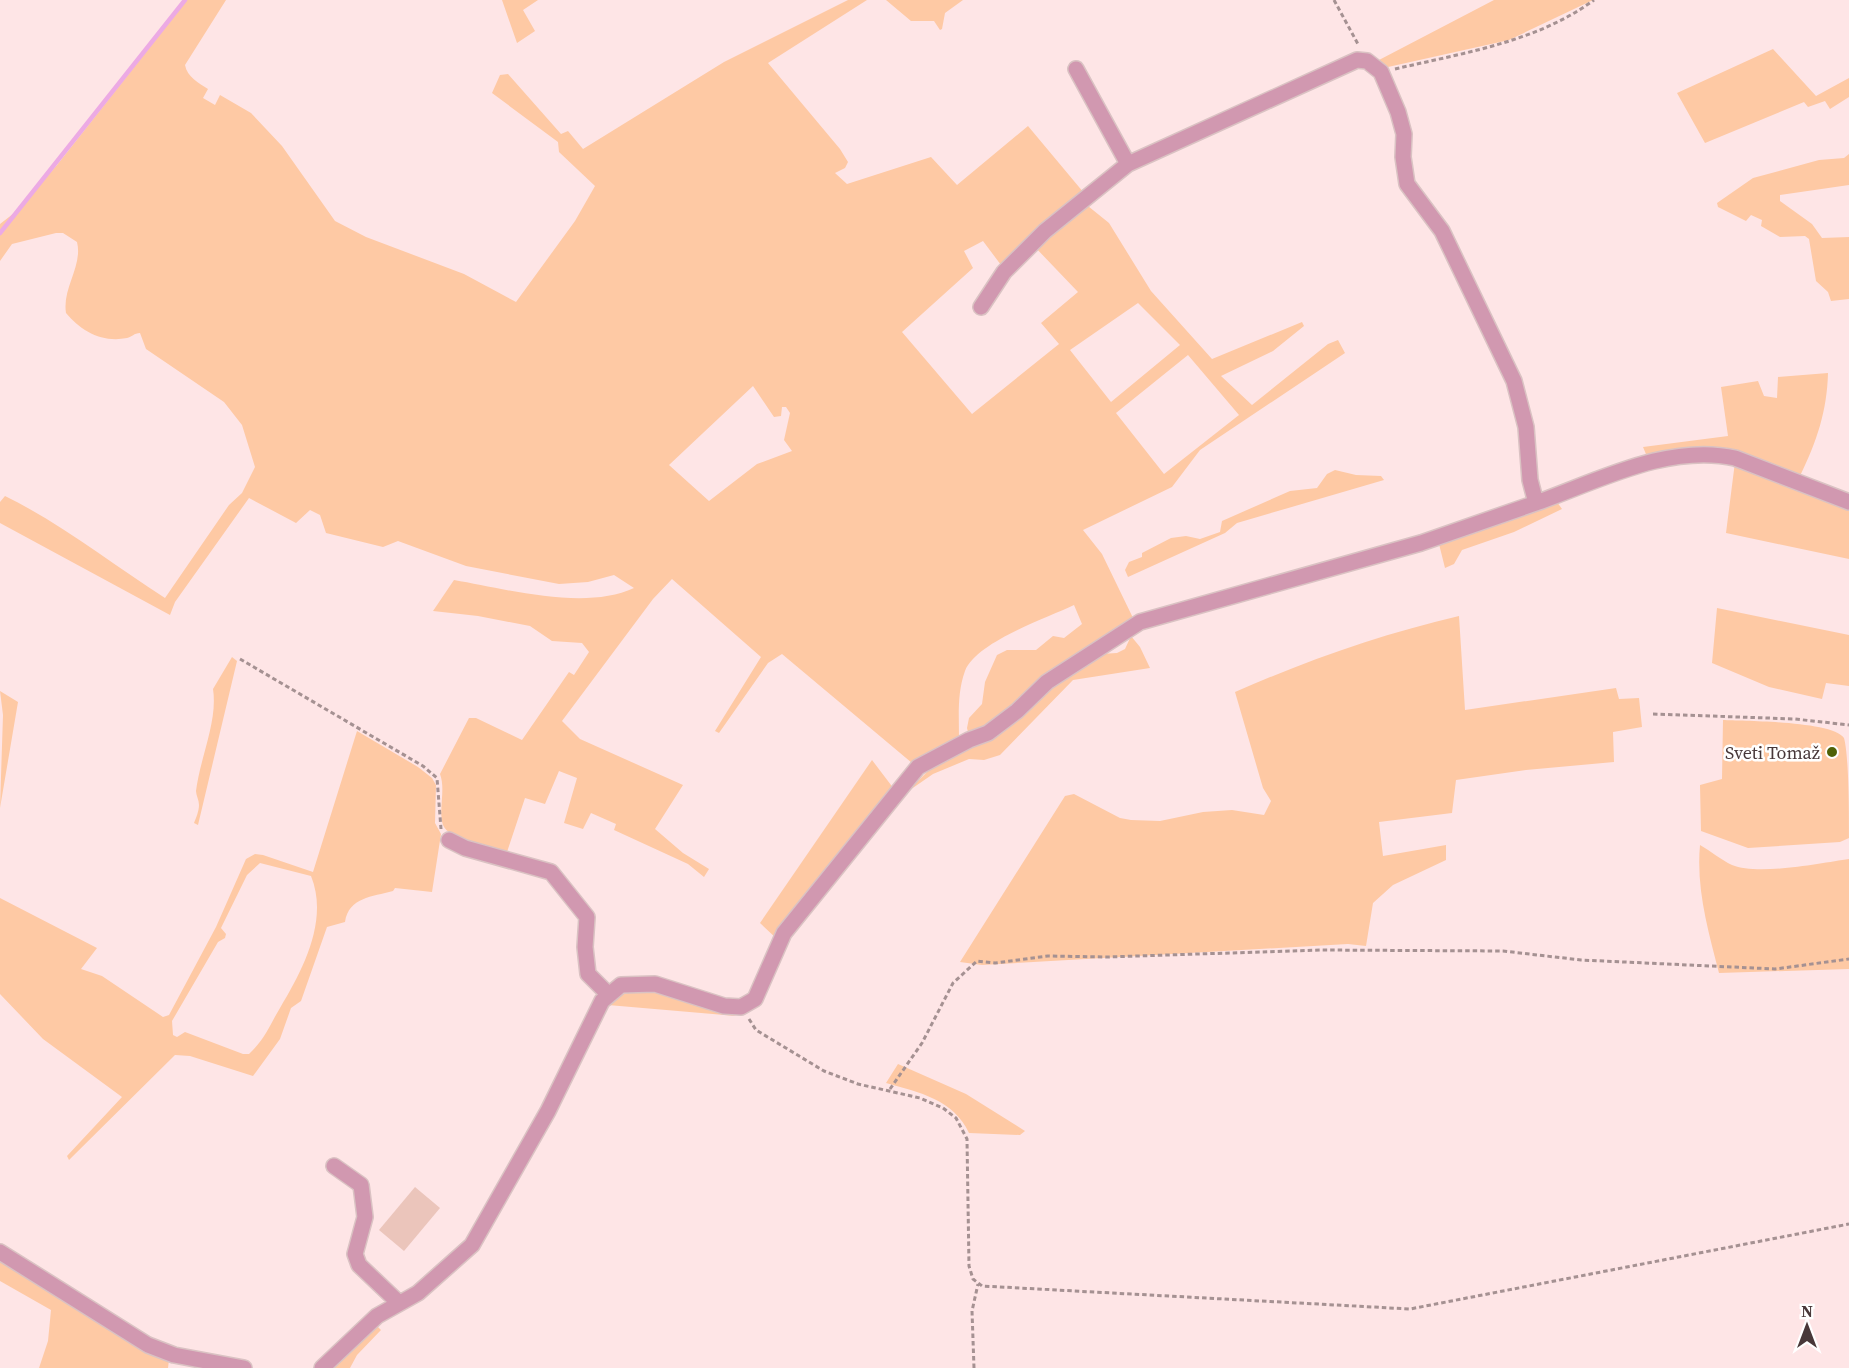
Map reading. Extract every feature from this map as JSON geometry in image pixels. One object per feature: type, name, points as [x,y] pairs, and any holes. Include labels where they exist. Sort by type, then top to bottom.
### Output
[{"type":"street","points":[[981,307],[1004,272],[1046,231],[1128,164],[1357,60],[1367,61],[1381,72],[1398,112],[1404,134],[1403,157],[1407,184],[1442,231],[1514,381],[1526,427],[1530,480],[1536,503]]},
{"type":"street","points":[[1076,69],[1128,164]]},
{"type":"street","points":[[322,1368],[377,1316],[418,1293],[472,1245],[548,1111],[602,1001],[621,985],[655,984],[724,1006],[741,1007],[755,999],[784,933],[918,767],[969,740],[988,733],[1017,711],[1047,682],[1140,622],[1163,613],[1421,543],[1645,463],[1698,454],[1717,454],[1735,458],[1849,502]]},
{"type":"street","points":[[449,840],[465,848],[551,872],[587,917],[585,947],[588,974],[609,995]]},
{"type":"street","points":[[334,1166],[361,1185],[363,1192],[364,1217],[355,1254],[359,1265],[399,1304]]},
{"type":"street","points":[[0,1252],[148,1345],[174,1355],[244,1368]]},
{"type":"path","points":[[1334,0],[1367,61]]},
{"type":"path","points":[[1381,72],[1508,43],[1580,10],[1594,0]]},
{"type":"path","points":[[240,659],[423,766],[437,778],[440,826],[449,840]]},
{"type":"path","points":[[1653,714],[1795,719],[1849,725]]},
{"type":"path","points":[[890,1090],[922,1043],[953,983],[977,961],[995,963],[1048,956],[1106,957],[1323,950],[1503,951],[1581,960],[1775,969],[1849,959]]},
{"type":"path","points":[[741,1007],[756,1030],[824,1071],[858,1084],[890,1090],[943,1108],[956,1118],[967,1139],[969,1266],[973,1280],[1002,1288],[1410,1309],[1849,1224]]},
{"type":"path","points":[[974,1368],[972,1311],[978,1283]]},
{"type":"shaded area","points":[[187,0],[226,0],[185,65],[191,76],[208,89],[203,98],[215,105],[220,95],[251,113],[282,146],[335,221],[366,237],[464,274],[516,302],[575,221],[595,186],[559,152],[558,142],[492,93],[500,75],[508,74],[561,134],[568,131],[583,149],[724,62],[848,0],[867,0],[768,63],[840,149],[848,162],[845,168],[835,173],[847,184],[931,157],[957,185],[1028,126],[1084,193],[1001,265],[983,241],[964,251],[973,268],[902,332],[972,414],[1059,344],[1041,323],[1078,292],[1033,245],[1083,202],[1109,223],[1151,291],[1212,359],[1302,322],[1304,326],[1273,351],[1221,376],[1252,405],[1328,344],[1338,340],[1345,353],[1200,450],[1172,487],[1083,530],[1102,554],[1134,620],[1072,657],[1032,688],[1012,711],[969,736],[967,728],[969,718],[982,704],[985,682],[997,655],[1007,650],[1036,650],[1053,636],[1064,638],[1082,624],[1074,605],[1014,632],[983,650],[972,660],[962,679],[959,740],[912,763],[782,654],[768,663],[719,733],[715,731],[761,657],[672,579],[653,599],[562,721],[580,739],[683,785],[655,829],[683,853],[709,869],[704,877],[688,864],[614,830],[616,824],[591,813],[583,829],[564,823],[577,778],[559,771],[545,804],[525,798],[506,855],[472,844],[447,830],[443,825],[441,813],[442,780],[440,774],[469,718],[476,718],[522,740],[569,672],[574,675],[589,652],[582,643],[552,641],[530,626],[478,616],[433,611],[454,580],[521,593],[569,598],[614,595],[634,588],[614,575],[588,582],[559,584],[466,566],[398,541],[383,547],[326,533],[320,515],[310,510],[296,523],[249,498],[175,602],[170,615],[0,523],[0,502],[5,496],[67,532],[165,598],[229,505],[242,493],[255,467],[242,425],[224,402],[146,349],[140,333],[118,339],[101,337],[85,330],[66,313],[67,295],[77,260],[77,242],[63,233],[56,233],[12,244],[0,261],[0,224],[18,210],[57,165]],"holes":[[[1138,303],[1180,345],[1111,402],[1070,350]],[[1188,355],[1239,415],[1164,474],[1116,413]],[[753,386],[774,417],[781,416],[782,407],[786,407],[790,413],[784,440],[792,451],[757,464],[709,501],[669,465]]]},
{"type":"shaded area","points":[[502,0],[538,0],[523,10],[535,31],[517,43]]},
{"type":"shaded area","points":[[886,0],[963,0],[945,13],[940,30],[934,21],[911,21]]},
{"type":"shaded area","points":[[1494,0],[1593,0],[1509,40],[1388,67],[1379,60]]},
{"type":"shaded area","points":[[1773,49],[1816,96],[1849,78],[1849,97],[1830,109],[1825,101],[1808,107],[1804,102],[1705,143],[1677,93]]},
{"type":"shaded area","points":[[1849,154],[1849,185],[1780,195],[1780,201],[1812,224],[1822,238],[1849,237],[1849,299],[1831,301],[1828,292],[1816,281],[1809,239],[1805,236],[1780,237],[1761,226],[1762,220],[1751,215],[1746,221],[1718,207],[1717,203],[1753,178],[1819,160],[1844,158]]},
{"type":"shaded area","points":[[1828,373],[1826,400],[1820,426],[1800,476],[1730,452],[1648,459],[1643,447],[1728,436],[1721,387],[1758,381],[1764,396],[1777,398],[1778,377]]},
{"type":"shaded area","points":[[1735,462],[1849,506],[1849,559],[1726,533]]},
{"type":"shaded area","points":[[1335,470],[1356,475],[1381,476],[1384,480],[1237,523],[1225,533],[1128,577],[1125,570],[1129,562],[1142,557],[1142,553],[1171,538],[1186,536],[1200,539],[1220,532],[1222,521],[1290,491],[1317,488],[1327,474]]},
{"type":"shaded area","points":[[1557,502],[1562,509],[1514,532],[1462,550],[1454,564],[1445,568],[1439,544],[1510,521]]},
{"type":"shaded area","points":[[1717,608],[1849,635],[1849,686],[1826,683],[1822,699],[1769,687],[1712,663]]},
{"type":"shaded area","points":[[1459,616],[1465,710],[1616,688],[1619,699],[1639,698],[1642,727],[1613,732],[1614,762],[1526,770],[1456,780],[1452,813],[1379,822],[1383,856],[1446,845],[1446,860],[1393,885],[1373,903],[1366,946],[1348,944],[982,965],[960,962],[1065,796],[1074,794],[1120,818],[1131,820],[1160,821],[1203,812],[1232,810],[1264,815],[1271,801],[1263,788],[1235,692],[1346,649]]},
{"type":"shaded area","points":[[1131,636],[1140,647],[1150,668],[1073,680],[1000,755],[984,760],[969,759],[933,774],[907,792],[935,764],[994,738],[1063,678],[1100,654],[1117,653],[1125,649]]},
{"type":"shaded area","points":[[232,657],[237,661],[198,825],[194,823],[199,807],[196,791],[211,727],[213,689]]},
{"type":"shaded area","points":[[0,691],[18,702],[0,808],[3,715]]},
{"type":"shaded area","points":[[1723,720],[1806,725],[1837,732],[1844,738],[1848,771],[1849,838],[1840,842],[1748,848],[1701,831],[1700,785],[1722,779]]},
{"type":"shaded area","points":[[357,731],[418,767],[432,778],[436,785],[435,823],[441,834],[432,892],[395,888],[393,891],[356,903],[351,907],[345,922],[327,927],[301,1001],[291,1008],[280,1039],[253,1076],[190,1056],[175,1055],[69,1160],[67,1156],[122,1097],[43,1039],[0,994],[0,898],[97,948],[81,969],[102,976],[163,1017],[169,1015],[216,927],[246,859],[255,854],[263,855],[313,872]],"holes":[[[260,863],[311,876],[316,893],[317,910],[311,944],[289,993],[255,1048],[249,1054],[243,1054],[185,1032],[177,1037],[173,1035],[172,1021],[218,942],[225,938],[226,934],[221,928],[247,875]]]},
{"type":"shaded area","points":[[872,760],[894,789],[777,939],[760,923]]},
{"type":"shaded area","points":[[1700,845],[1728,863],[1743,868],[1790,868],[1849,859],[1849,969],[1719,973],[1701,893]]},
{"type":"shaded area","points":[[660,991],[736,1016],[608,1005],[610,1000],[623,994]]},
{"type":"shaded area","points":[[898,1064],[966,1094],[1025,1131],[1020,1135],[969,1133],[962,1122],[945,1105],[923,1094],[886,1083]]},
{"type":"shaded area","points":[[0,1258],[169,1360],[168,1368],[39,1368],[48,1341],[51,1310],[0,1281]]},
{"type":"shaded area","points":[[376,1325],[381,1330],[357,1355],[350,1368],[332,1368]]},
{"type":"building","points":[[415,1187],[440,1208],[404,1251],[379,1230]]},
{"type":"waterway","points":[[0,233],[185,0]]},
{"type":"place","name":"Sveti Tomaž","points":[[1832,752]]}]
